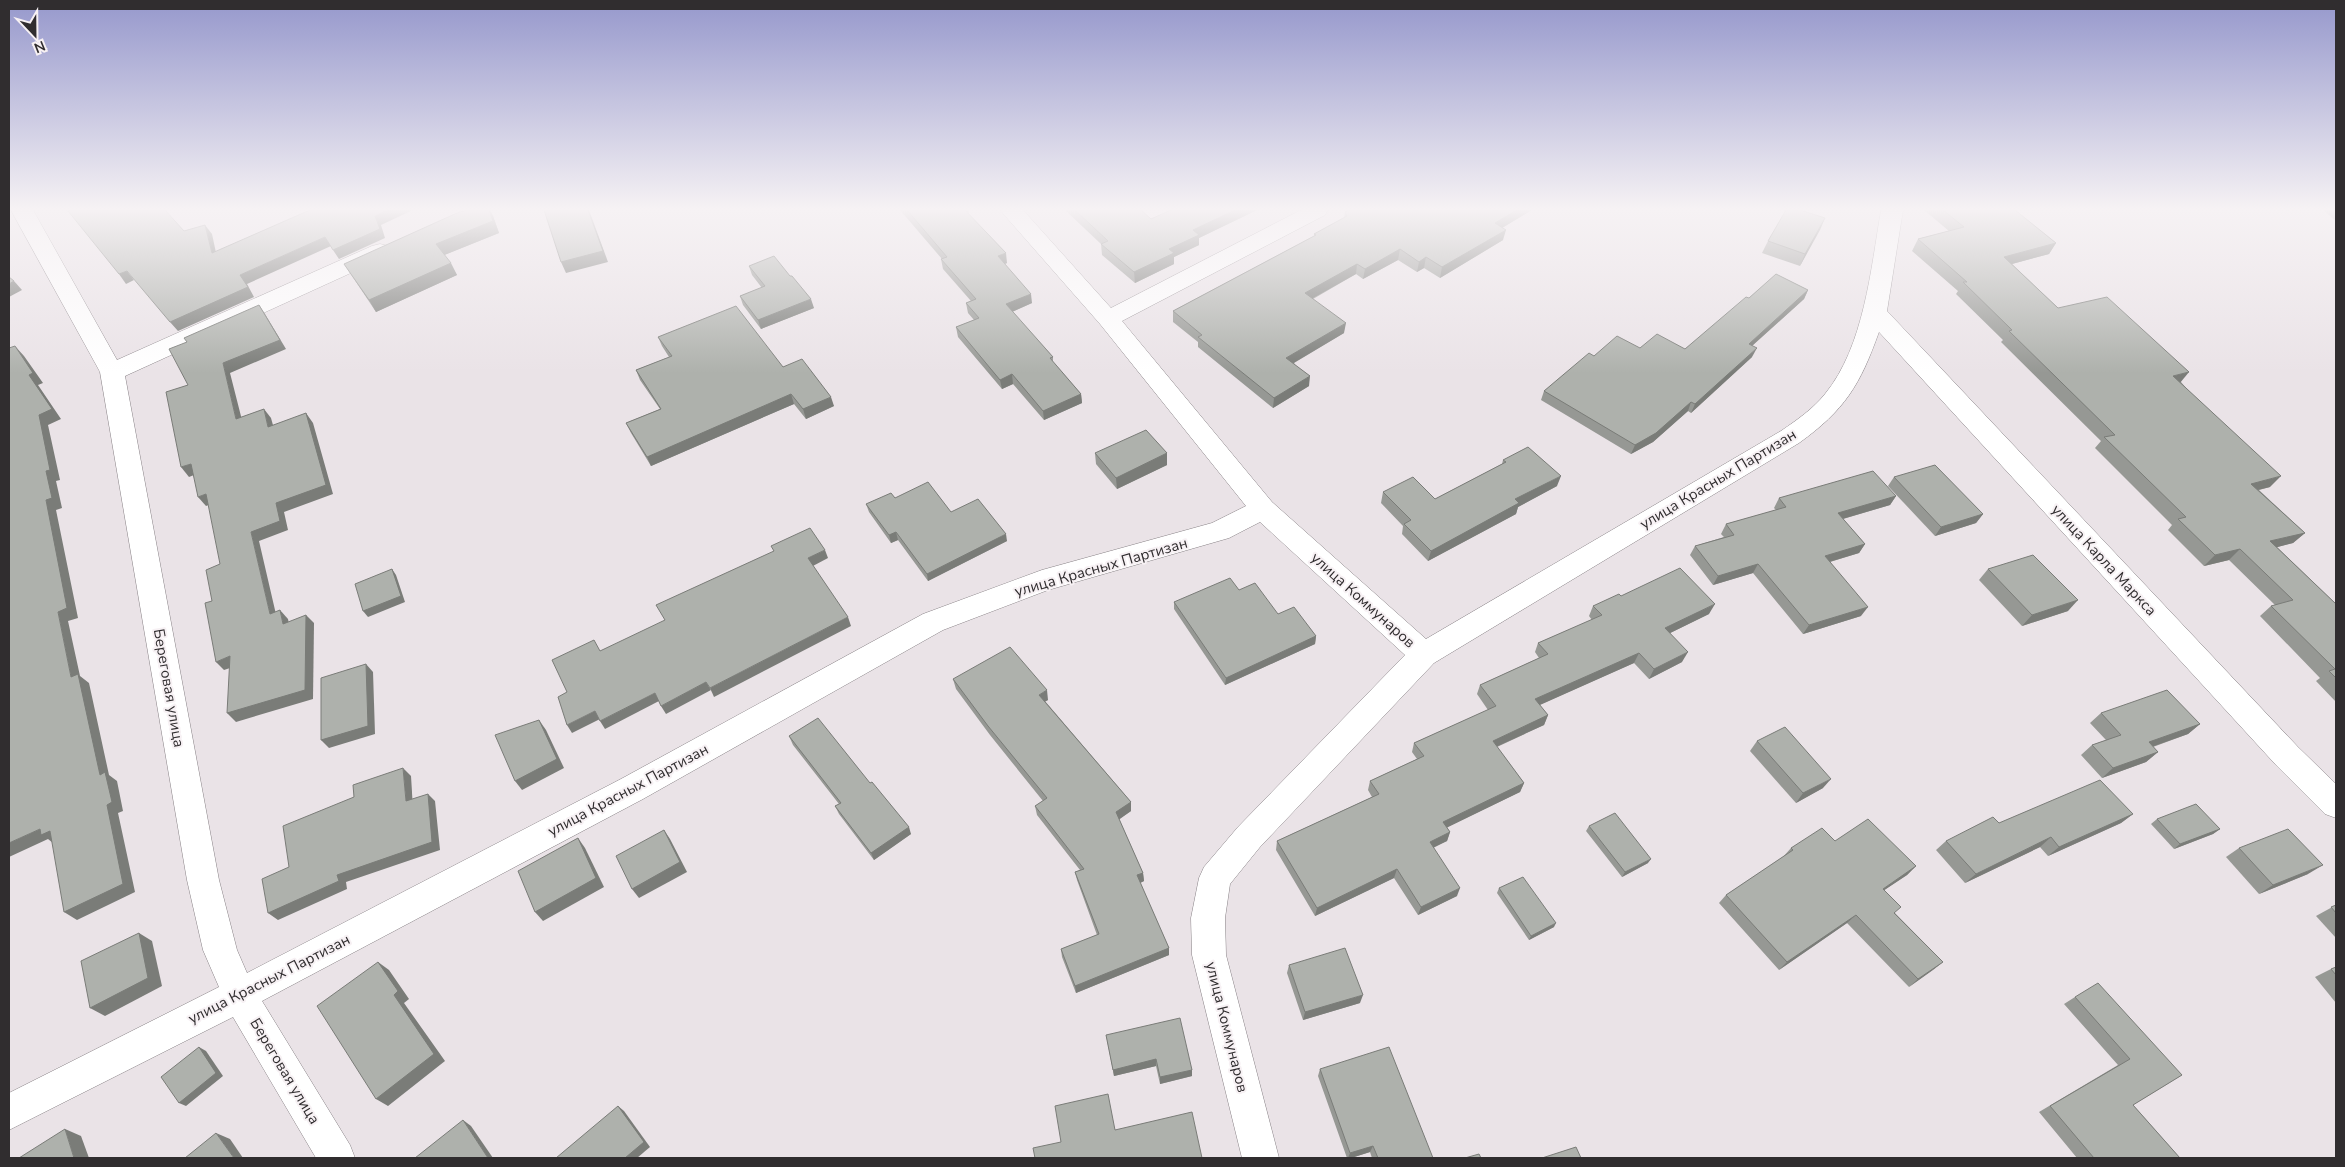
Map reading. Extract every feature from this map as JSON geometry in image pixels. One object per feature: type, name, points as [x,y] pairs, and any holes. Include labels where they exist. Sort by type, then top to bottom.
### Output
[{"type":"street","name":"Береговая улица","points":[[52,264],[112,372],[206,899],[220,950],[238,995],[337,1158]]},
{"type":"street","points":[[112,372],[350,264]]},
{"type":"street","name":"улица Коммунаров","points":[[1059,264],[1108,319],[1263,509],[1424,655],[1249,837],[1215,878],[1208,918],[1209,956],[1219,1001],[1261,1158]]},
{"type":"street","points":[[1108,319],[1213,264]]},
{"type":"street","name":"улица Красных Партизан","points":[[1424,655],[1790,437],[1815,418],[1834,400],[1853,371],[1875,313],[1883,264]]},
{"type":"street","name":"улица Карла Маркса","points":[[1875,313],[2287,756],[2336,804]]},
{"type":"street","name":"улица Красных Партизан","points":[[9,1112],[238,995],[632,789],[933,622],[1042,581],[1197,539],[1220,531],[1263,509]]},
{"type":"building","points":[[111,264],[264,264],[240,275],[248,287],[170,322],[127,271],[119,274]]},
{"type":"building","points":[[344,264],[448,264],[369,300]]},
{"type":"building","points":[[781,264],[811,299],[758,320],[740,296],[765,286],[749,266]]},
{"type":"building","points":[[946,264],[1005,264],[1031,294],[1006,304],[1053,357],[1050,358],[1081,394],[1043,411],[1012,374],[1000,380],[956,327],[979,318],[966,303],[976,299]]},
{"type":"building","points":[[1125,264],[1150,264],[1134,272]]},
{"type":"building","points":[[1261,264],[1356,264],[1305,293],[1346,323],[1286,358],[1310,376],[1274,398],[1198,337],[1202,335],[1173,311]]},
{"type":"building","points":[[1358,264],[1373,264],[1365,269]]},
{"type":"building","points":[[1947,264],[2012,264],[2058,308],[2107,297],[2189,372],[2173,376],[2281,476],[2251,484],[2305,533],[2270,541],[2336,604],[2336,678],[2329,671],[2335,669],[2271,606],[2293,600],[2240,549],[2215,555],[2178,519],[2186,517],[2104,437],[2115,435],[2009,331],[2012,330],[1963,282],[1967,282]]},
{"type":"building","points":[[1776,274],[1808,290],[1749,344],[1757,348],[1695,404],[1691,402],[1656,433],[1635,445],[1544,391],[1589,353],[1594,356],[1617,336],[1640,348],[1657,334],[1685,349]]},
{"type":"building","points":[[9,277],[14,281],[9,284]]},
{"type":"building","points":[[259,305],[280,340],[223,363],[236,419],[264,409],[268,427],[306,413],[326,485],[276,503],[280,521],[251,532],[270,614],[280,610],[283,624],[306,615],[305,690],[227,713],[230,656],[216,662],[205,603],[212,601],[206,570],[220,564],[206,494],[198,497],[191,464],[181,467],[166,392],[188,385],[169,349],[187,342],[184,338]]},
{"type":"building","points":[[736,306],[783,367],[802,359],[831,397],[803,409],[791,394],[647,457],[626,423],[661,409],[636,370],[672,356],[658,337]]},
{"type":"building","points":[[15,346],[33,373],[29,375],[52,409],[39,415],[50,470],[46,471],[52,498],[46,500],[67,608],[58,612],[71,677],[78,674],[100,775],[105,772],[112,802],[107,805],[123,884],[64,912],[50,831],[41,835],[40,829],[9,843],[9,348]]},
{"type":"building","points":[[1146,430],[1167,453],[1116,478],[1095,453]]},
{"type":"building","points":[[1528,447],[1561,476],[1515,499],[1519,503],[1431,551],[1404,524],[1411,520],[1383,492],[1413,477],[1435,499],[1506,462],[1503,460]]},
{"type":"building","points":[[1935,465],[1983,514],[1941,527],[1894,477]]},
{"type":"building","points":[[1873,471],[1896,496],[1838,513],[1865,544],[1825,556],[1868,607],[1809,625],[1758,564],[1718,576],[1695,546],[1734,535],[1726,524],[1786,507],[1779,498]]},
{"type":"building","points":[[928,482],[951,512],[978,499],[1006,534],[927,574],[896,532],[889,535],[866,504],[891,493],[895,498]]},
{"type":"building","points":[[810,528],[825,550],[808,558],[848,617],[710,688],[706,682],[661,706],[655,693],[600,721],[595,711],[567,725],[558,697],[567,692],[552,660],[594,640],[600,651],[665,620],[656,605],[774,551],[771,546]]},
{"type":"building","points":[[2033,555],[2078,600],[2032,615],[1988,569]]},
{"type":"building","points":[[1680,568],[1715,604],[1665,628],[1688,652],[1654,669],[1639,653],[1535,699],[1548,715],[1493,741],[1524,783],[1443,822],[1450,832],[1430,842],[1460,888],[1421,907],[1397,869],[1317,908],[1277,841],[1379,794],[1370,781],[1424,756],[1414,743],[1496,706],[1480,685],[1548,654],[1538,643],[1602,615],[1593,606],[1619,594],[1621,596]]},
{"type":"building","points":[[392,569],[401,596],[363,611],[355,584]]},
{"type":"building","points":[[1230,578],[1239,590],[1255,583],[1278,614],[1294,607],[1316,636],[1226,678],[1174,602]]},
{"type":"building","points":[[1010,647],[1047,690],[1039,695],[1131,802],[1116,812],[1143,873],[1137,875],[1169,948],[1075,986],[1061,949],[1099,934],[1075,872],[1084,869],[1035,806],[1047,798],[988,726],[953,679]]},
{"type":"building","points":[[366,664],[368,726],[321,740],[321,678]]},
{"type":"building","points":[[2167,690],[2200,724],[2149,742],[2158,752],[2113,768],[2092,745],[2121,735],[2101,713]]},
{"type":"building","points":[[818,718],[870,783],[872,782],[909,827],[871,853],[835,806],[841,803],[789,736]]},
{"type":"building","points":[[539,720],[557,759],[515,781],[495,735]]},
{"type":"building","points":[[1785,727],[1831,779],[1803,793],[1757,741]]},
{"type":"building","points":[[403,768],[406,801],[428,794],[432,842],[337,875],[339,881],[268,913],[262,879],[289,867],[283,826],[354,797],[353,785]]},
{"type":"building","points":[[2100,780],[2133,814],[2059,847],[2051,837],[1976,874],[1946,841],[1993,817],[1999,823]]},
{"type":"building","points":[[2196,804],[2220,829],[2180,844],[2157,819]]},
{"type":"building","points":[[1615,813],[1651,859],[1625,872],[1589,826]]},
{"type":"building","points":[[1868,819],[1916,866],[1883,889],[1901,907],[1894,913],[1943,962],[1918,979],[1856,915],[1787,962],[1726,895],[1822,828],[1835,841]]},
{"type":"building","points":[[2288,829],[2323,865],[2273,885],[2239,848]]},
{"type":"building","points":[[664,830],[680,862],[632,889],[616,856]]},
{"type":"building","points":[[578,838],[596,878],[535,912],[518,871]]},
{"type":"building","points":[[1523,877],[1556,923],[1531,936],[1499,888]]},
{"type":"building","points":[[2336,905],[2336,913],[2331,907]]},
{"type":"building","points":[[139,933],[148,978],[90,1008],[81,961]]},
{"type":"building","points":[[1345,948],[1363,995],[1305,1012],[1289,965]]},
{"type":"building","points":[[378,962],[398,991],[394,995],[434,1054],[376,1099],[317,1006]]},
{"type":"building","points":[[2336,967],[2336,975],[2331,969]]},
{"type":"building","points":[[2098,983],[2182,1075],[2133,1105],[2180,1158],[2094,1158],[2050,1106],[2130,1059],[2075,997]]},
{"type":"building","points":[[1180,1018],[1192,1070],[1160,1077],[1156,1059],[1113,1070],[1106,1035]]},
{"type":"building","points":[[199,1047],[216,1073],[179,1103],[161,1077]]},
{"type":"building","points":[[1389,1047],[1433,1158],[1378,1158],[1373,1146],[1350,1153],[1320,1069]]},
{"type":"building","points":[[1108,1094],[1115,1130],[1192,1112],[1202,1158],[1035,1158],[1033,1148],[1061,1142],[1055,1106]]},
{"type":"building","points":[[618,1106],[644,1142],[625,1158],[556,1158]]},
{"type":"building","points":[[463,1120],[488,1158],[415,1158]]},
{"type":"building","points":[[65,1129],[74,1158],[19,1158]]},
{"type":"building","points":[[216,1133],[234,1158],[185,1158]]},
{"type":"building","points":[[1576,1147],[1581,1158],[1542,1158]]},
{"type":"building","points":[[1479,1154],[1481,1158],[1465,1158]]}]
